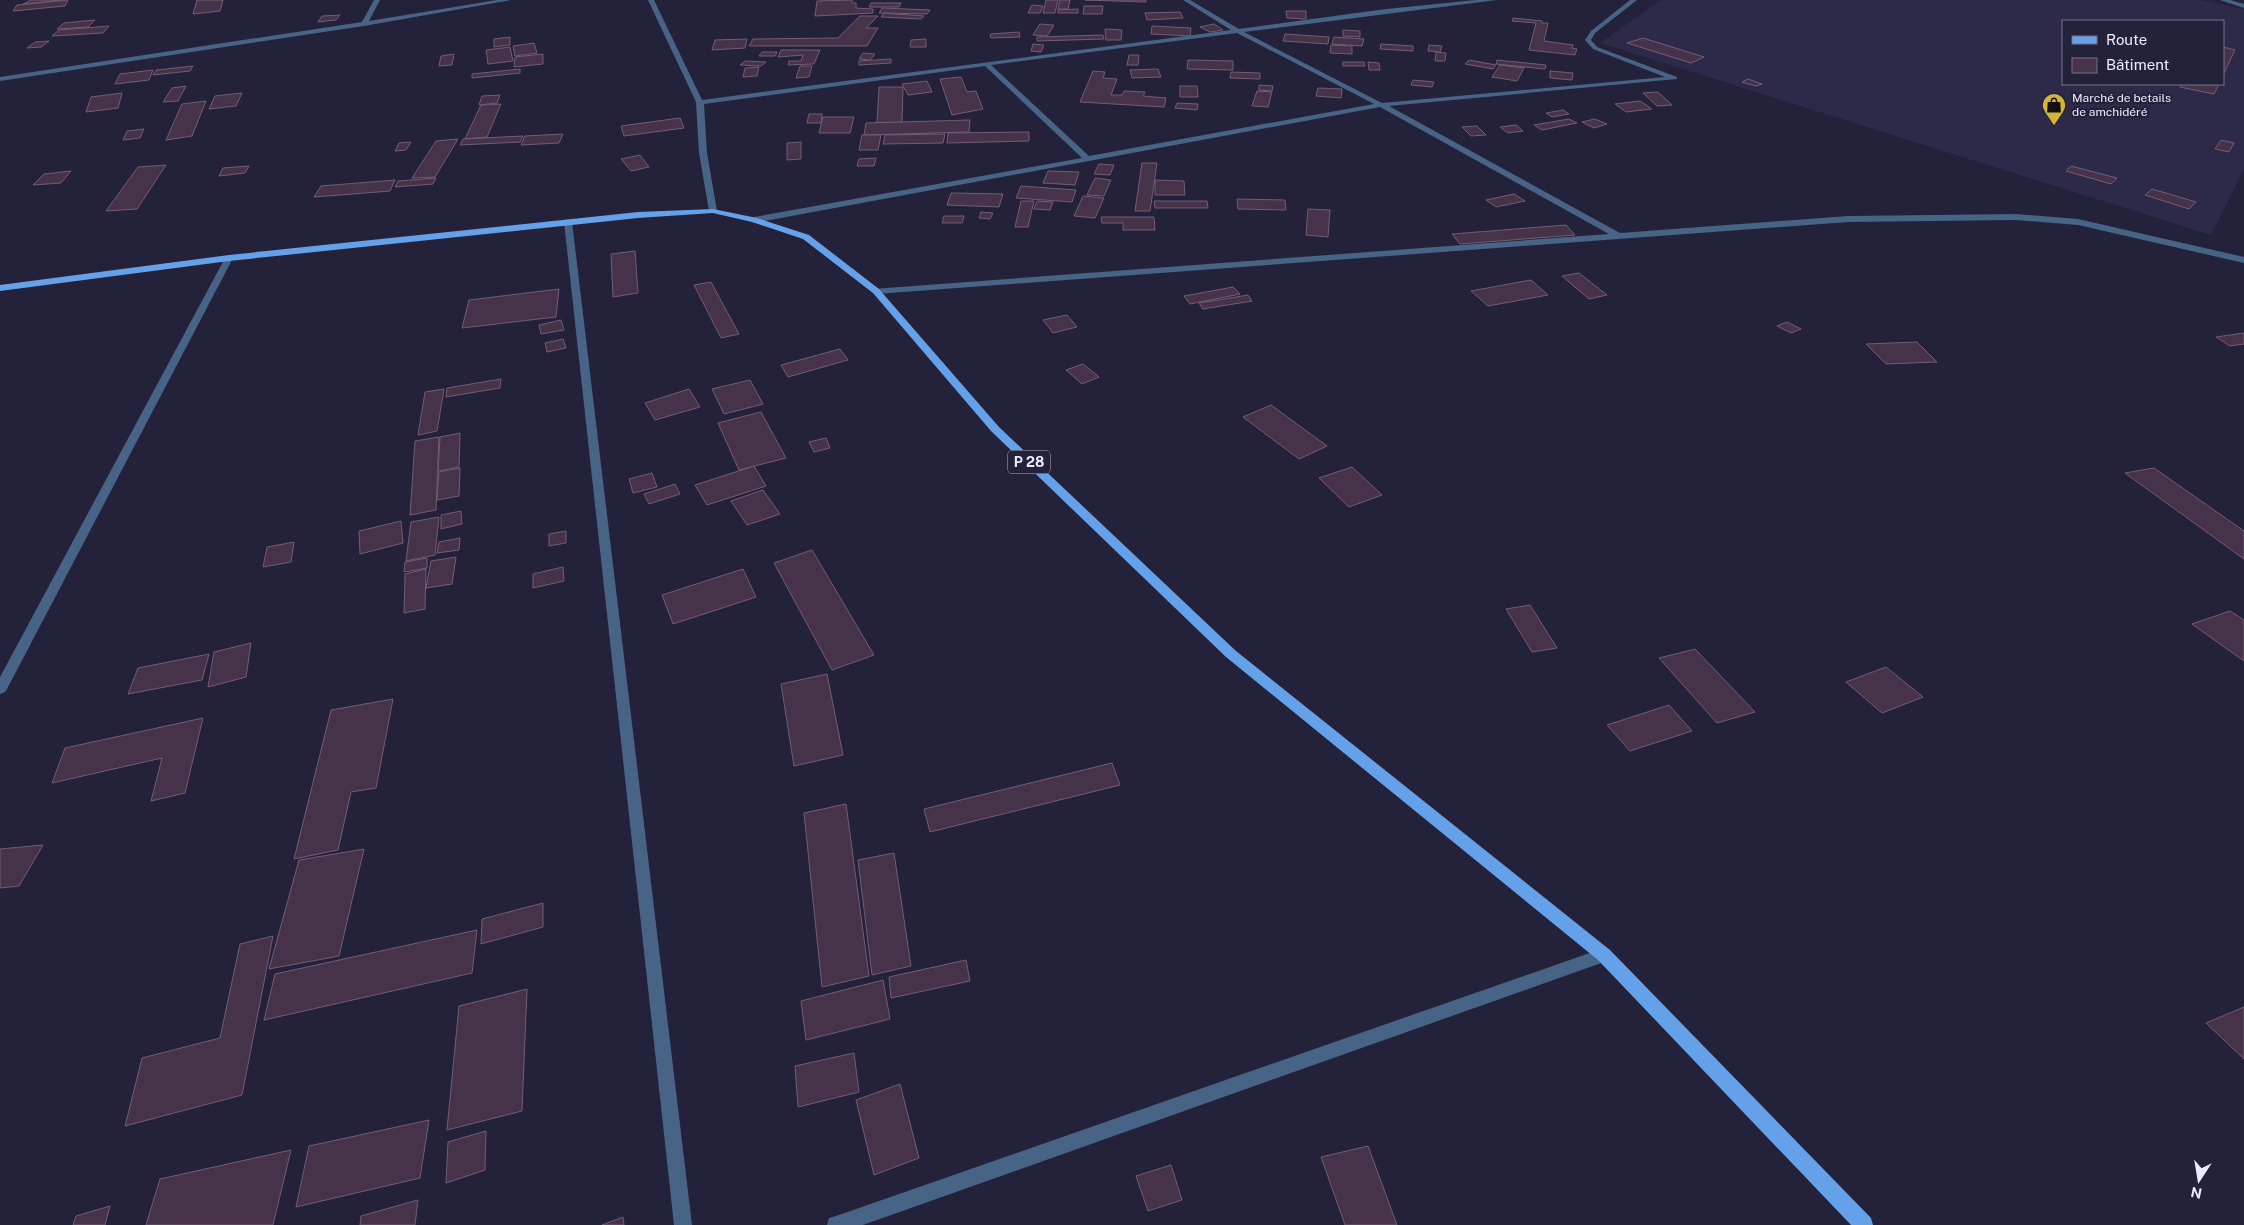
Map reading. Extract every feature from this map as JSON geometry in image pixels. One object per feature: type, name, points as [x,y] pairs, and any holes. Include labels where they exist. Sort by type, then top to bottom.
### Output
[{"type":"main road","name":"P 28","points":[[0,288],[230,258],[568,222],[713,211],[754,220],[806,237],[876,290],[994,429],[1231,654],[1604,955],[1864,1225]]},
{"type":"street","points":[[364,24],[377,0]]},
{"type":"street","points":[[0,79],[364,24],[508,0]]},
{"type":"street","points":[[651,0],[700,102],[704,153],[713,211]]},
{"type":"street","points":[[1186,0],[1240,32],[1381,105],[1620,237]]},
{"type":"street","points":[[700,102],[1240,32],[1386,11],[1494,0]]},
{"type":"street","points":[[754,220],[1381,105],[1675,78],[1595,48],[1588,40],[1593,32],[1634,0]]},
{"type":"street","points":[[2223,0],[2244,6]]},
{"type":"street","points":[[987,65],[1088,159]]},
{"type":"street","points":[[876,290],[1848,219],[2016,217],[2078,222],[2244,260]]},
{"type":"street","points":[[568,222],[683,1225]]},
{"type":"street","points":[[0,689],[230,258]]},
{"type":"street","points":[[836,1225],[1604,955]]},
{"type":"shaded area","name":"Marché de betails de amchidéré","points":[[1661,0],[2202,0],[2244,9],[2244,169],[2211,235],[1600,43]]},
{"type":"building","points":[[31,0],[62,0],[23,4]]},
{"type":"building","points":[[68,0],[65,6],[13,11],[17,5]]},
{"type":"building","points":[[197,0],[223,0],[220,11],[193,14]]},
{"type":"building","points":[[852,0],[852,3],[856,3],[856,8],[873,9],[873,13],[815,16],[817,1]]},
{"type":"building","points":[[1046,0],[1058,0],[1055,13],[1043,13]]},
{"type":"building","points":[[1060,0],[1070,0],[1068,9],[1058,9]]},
{"type":"building","points":[[1085,0],[1146,0],[1146,2]]},
{"type":"building","points":[[871,3],[901,3],[899,7],[869,7]]},
{"type":"building","points":[[1032,5],[1043,6],[1040,13],[1028,13]]},
{"type":"building","points":[[1084,6],[1103,6],[1102,14],[1083,14]]},
{"type":"building","points":[[882,8],[930,10],[927,14],[879,13]]},
{"type":"building","points":[[1078,9],[1078,13],[1058,13],[1058,10]]},
{"type":"building","points":[[1286,11],[1306,11],[1306,19],[1287,18]]},
{"type":"building","points":[[1180,12],[1183,18],[1147,20],[1145,13]]},
{"type":"building","points":[[884,13],[924,16],[921,19],[881,17]]},
{"type":"building","points":[[340,15],[336,20],[318,22],[322,16]]},
{"type":"building","points":[[860,16],[878,16],[866,28],[878,28],[867,46],[749,46],[753,39],[838,38]]},
{"type":"building","points":[[1513,18],[1548,23],[1544,41],[1573,45],[1572,48],[1577,49],[1575,55],[1529,50],[1536,23],[1512,21]]},
{"type":"building","points":[[95,20],[88,27],[57,29],[64,23]]},
{"type":"building","points":[[1040,24],[1054,25],[1047,36],[1033,35]]},
{"type":"building","points":[[1214,24],[1223,30],[1210,32],[1200,27]]},
{"type":"building","points":[[109,26],[103,33],[52,36],[59,30]]},
{"type":"building","points":[[1152,26],[1191,28],[1190,36],[1151,34]]},
{"type":"building","points":[[1105,29],[1122,30],[1121,40],[1106,40]]},
{"type":"building","points":[[1343,30],[1360,31],[1360,37],[1343,36]]},
{"type":"building","points":[[1019,32],[1020,37],[991,38],[990,34]]},
{"type":"building","points":[[1285,34],[1329,37],[1328,44],[1283,41]]},
{"type":"building","points":[[1103,35],[1104,39],[1037,41],[1037,37]]},
{"type":"building","points":[[510,37],[510,45],[494,47],[494,39]]},
{"type":"building","points":[[1334,37],[1364,39],[1362,46],[1332,44]]},
{"type":"building","points":[[1643,38],[1704,57],[1691,63],[1627,43]]},
{"type":"building","points":[[747,39],[745,48],[712,50],[715,40]]},
{"type":"building","points":[[926,39],[926,47],[910,47],[911,40]]},
{"type":"building","points":[[49,41],[41,47],[27,48],[35,42]]},
{"type":"building","points":[[534,43],[537,53],[515,56],[513,46]]},
{"type":"building","points":[[1033,44],[1044,45],[1041,52],[1031,51]]},
{"type":"building","points":[[1381,44],[1413,46],[1413,51],[1380,49]]},
{"type":"building","points":[[1331,45],[1352,46],[1352,54],[1330,53]]},
{"type":"building","points":[[1429,45],[1442,46],[1440,52],[1428,51]]},
{"type":"building","points":[[510,47],[513,61],[488,64],[486,50]]},
{"type":"building","points":[[2224,47],[2235,50],[2224,73]]},
{"type":"building","points":[[781,50],[820,50],[814,64],[788,65],[789,61],[801,61],[803,55],[778,57]]},
{"type":"building","points":[[762,52],[777,52],[775,56],[759,56]]},
{"type":"building","points":[[1436,52],[1446,53],[1445,61],[1435,61]]},
{"type":"building","points":[[863,53],[875,54],[870,60],[859,59]]},
{"type":"building","points":[[454,54],[452,65],[439,66],[441,56]]},
{"type":"building","points":[[543,54],[543,64],[514,67],[515,57]]},
{"type":"building","points":[[1129,55],[1139,55],[1138,65],[1127,65]]},
{"type":"building","points":[[891,59],[891,63],[859,65],[859,61]]},
{"type":"building","points":[[1188,60],[1233,61],[1233,70],[1187,69]]},
{"type":"building","points":[[1469,60],[1496,65],[1493,69],[1465,64]]},
{"type":"building","points":[[1497,60],[1546,65],[1545,69],[1496,64]]},
{"type":"building","points":[[745,61],[766,62],[761,66],[740,65]]},
{"type":"building","points":[[1343,62],[1364,62],[1365,66],[1343,66]]},
{"type":"building","points":[[1368,62],[1379,63],[1380,70],[1369,70]]},
{"type":"building","points":[[1500,65],[1524,68],[1517,81],[1492,77]]},
{"type":"building","points":[[193,66],[190,71],[153,75],[156,70]]},
{"type":"building","points":[[800,66],[812,66],[809,77],[796,78]]},
{"type":"building","points":[[759,67],[757,76],[743,77],[745,68]]},
{"type":"building","points":[[520,69],[520,73],[472,78],[472,74]]},
{"type":"building","points":[[1158,69],[1161,77],[1132,78],[1130,70]]},
{"type":"building","points":[[153,70],[149,80],[115,84],[120,74]]},
{"type":"building","points":[[1093,71],[1105,72],[1103,78],[1117,79],[1111,95],[1122,95],[1124,91],[1145,92],[1143,96],[1166,98],[1164,107],[1080,102]]},
{"type":"building","points":[[1550,71],[1573,73],[1572,80],[1550,78]]},
{"type":"building","points":[[1231,72],[1260,73],[1260,79],[1230,78]]},
{"type":"building","points":[[961,77],[967,92],[976,91],[983,109],[952,115],[940,79]]},
{"type":"building","points":[[1748,79],[1762,84],[1756,86],[1742,82]]},
{"type":"building","points":[[1413,80],[1434,82],[1432,87],[1411,85]]},
{"type":"building","points":[[927,81],[932,92],[908,95],[902,84]]},
{"type":"building","points":[[1259,85],[1273,86],[1272,91],[1259,90]]},
{"type":"building","points":[[2181,85],[2218,85],[2214,94],[2180,87]]},
{"type":"building","points":[[186,86],[178,101],[163,102],[172,88]]},
{"type":"building","points":[[1180,86],[1197,86],[1198,97],[1180,97]]},
{"type":"building","points":[[879,87],[903,87],[902,122],[877,123]]},
{"type":"building","points":[[1318,88],[1342,89],[1341,98],[1316,96]]},
{"type":"building","points":[[1257,91],[1272,92],[1268,107],[1252,106]]},
{"type":"building","points":[[1658,92],[1672,105],[1657,106],[1643,93]]},
{"type":"building","points":[[122,93],[118,108],[86,112],[91,97]]},
{"type":"building","points":[[242,93],[236,106],[209,109],[215,96]]},
{"type":"building","points":[[500,95],[497,103],[479,105],[482,96]]},
{"type":"building","points":[[206,101],[192,136],[166,140],[182,104]]},
{"type":"building","points":[[1640,101],[1652,109],[1626,112],[1615,104]]},
{"type":"building","points":[[1177,103],[1198,104],[1197,110],[1175,108]]},
{"type":"building","points":[[501,104],[487,137],[465,139],[481,105]]},
{"type":"building","points":[[1563,110],[1569,114],[1552,117],[1546,113]]},
{"type":"building","points":[[809,114],[822,114],[821,123],[807,123]]},
{"type":"building","points":[[823,117],[854,117],[850,133],[819,133]]},
{"type":"building","points":[[680,118],[684,128],[624,136],[621,126]]},
{"type":"building","points":[[1569,119],[1577,123],[1542,130],[1534,125]]},
{"type":"building","points":[[1595,119],[1607,124],[1594,128],[1582,122]]},
{"type":"building","points":[[970,120],[969,132],[864,135],[866,123]]},
{"type":"building","points":[[1516,125],[1523,131],[1508,133],[1500,127]]},
{"type":"building","points":[[1477,126],[1486,135],[1471,136],[1462,127]]},
{"type":"building","points":[[144,129],[140,138],[123,140],[127,131]]},
{"type":"building","points":[[1029,132],[1029,141],[947,143],[948,133]]},
{"type":"building","points":[[563,134],[559,143],[521,145],[525,136]]},
{"type":"building","points":[[945,134],[943,143],[883,144],[885,135]]},
{"type":"building","points":[[862,135],[881,135],[878,150],[859,150]]},
{"type":"building","points":[[523,136],[520,142],[460,145],[463,139]]},
{"type":"building","points":[[458,139],[435,177],[412,178],[436,141]]},
{"type":"building","points":[[2221,140],[2234,143],[2229,152],[2215,149]]},
{"type":"building","points":[[411,142],[406,150],[395,151],[399,143]]},
{"type":"building","points":[[801,142],[801,159],[787,160],[787,143]]},
{"type":"building","points":[[640,155],[649,167],[631,171],[621,159]]},
{"type":"building","points":[[876,158],[874,166],[857,166],[859,159]]},
{"type":"building","points":[[1142,163],[1157,163],[1150,211],[1135,211]]},
{"type":"building","points":[[1099,164],[1114,165],[1110,175],[1094,174]]},
{"type":"building","points":[[166,165],[137,209],[106,211],[138,167]]},
{"type":"building","points":[[249,166],[245,173],[219,176],[223,168]]},
{"type":"building","points":[[2071,166],[2117,178],[2111,184],[2066,171]]},
{"type":"building","points":[[71,171],[61,183],[33,185],[44,174]]},
{"type":"building","points":[[1048,171],[1079,172],[1075,185],[1043,183]]},
{"type":"building","points":[[436,178],[433,184],[395,187],[398,181]]},
{"type":"building","points":[[1095,178],[1111,180],[1104,196],[1087,195]]},
{"type":"building","points":[[395,180],[390,191],[314,197],[321,186]]},
{"type":"building","points":[[1155,180],[1184,181],[1185,195],[1155,195]]},
{"type":"building","points":[[1021,186],[1076,190],[1072,202],[1016,198]]},
{"type":"building","points":[[2152,189],[2196,202],[2189,209],[2145,195]]},
{"type":"building","points":[[951,193],[1003,194],[999,207],[947,205]]},
{"type":"building","points":[[1514,194],[1525,201],[1496,207],[1486,200]]},
{"type":"building","points":[[1083,196],[1104,198],[1095,218],[1074,216]]},
{"type":"building","points":[[1237,199],[1285,200],[1286,210],[1238,209]]},
{"type":"building","points":[[1021,201],[1034,201],[1028,227],[1015,227]]},
{"type":"building","points":[[1037,201],[1053,202],[1050,210],[1034,209]]},
{"type":"building","points":[[1154,201],[1207,201],[1208,208],[1155,208]]},
{"type":"building","points":[[1308,209],[1330,210],[1328,237],[1306,235]]},
{"type":"building","points":[[981,212],[993,213],[990,219],[979,218]]},
{"type":"building","points":[[944,216],[964,216],[962,223],[942,223]]},
{"type":"building","points":[[1101,217],[1154,217],[1155,230],[1123,230],[1123,223],[1102,223]]},
{"type":"building","points":[[1566,225],[1575,235],[1460,244],[1452,234]]},
{"type":"building","points":[[635,251],[638,293],[613,297],[611,254]]},
{"type":"building","points":[[1579,273],[1607,295],[1589,299],[1562,276]]},
{"type":"building","points":[[1531,280],[1548,295],[1488,306],[1471,291]]},
{"type":"building","points":[[711,282],[739,334],[721,338],[694,285]]},
{"type":"building","points":[[1233,287],[1240,294],[1190,304],[1184,296]]},
{"type":"building","points":[[559,289],[556,317],[462,328],[469,300]]},
{"type":"building","points":[[1248,295],[1252,301],[1203,309],[1199,303]]},
{"type":"building","points":[[1067,315],[1077,327],[1053,333],[1043,320]]},
{"type":"building","points":[[561,320],[564,330],[541,334],[539,325]]},
{"type":"building","points":[[1787,322],[1801,329],[1791,333],[1777,326]]},
{"type":"building","points":[[2244,333],[2244,344],[2230,346],[2216,337]]},
{"type":"building","points":[[563,339],[566,348],[547,352],[545,343]]},
{"type":"building","points":[[1917,342],[1937,362],[1886,364],[1866,344]]},
{"type":"building","points":[[840,349],[848,360],[788,377],[781,365]]},
{"type":"building","points":[[1083,364],[1099,377],[1082,384],[1066,370]]},
{"type":"building","points":[[501,379],[500,388],[446,397],[447,388]]},
{"type":"building","points":[[750,380],[763,404],[724,414],[712,389]]},
{"type":"building","points":[[444,389],[437,431],[418,435],[425,392]]},
{"type":"building","points":[[689,389],[700,407],[655,420],[645,403]]},
{"type":"building","points":[[1271,405],[1327,446],[1299,459],[1243,417]]},
{"type":"building","points":[[761,412],[786,458],[739,470],[718,423]]},
{"type":"building","points":[[460,433],[459,467],[438,471],[440,437]]},
{"type":"building","points":[[439,437],[436,510],[410,515],[415,441]]},
{"type":"building","points":[[826,438],[830,448],[814,452],[809,442]]},
{"type":"building","points":[[754,466],[766,486],[707,505],[695,485]]},
{"type":"building","points":[[1352,467],[1382,495],[1349,507],[1319,478]]},
{"type":"building","points":[[460,468],[459,496],[437,500],[439,472]]},
{"type":"building","points":[[2154,468],[2244,531],[2244,559],[2125,473]]},
{"type":"building","points":[[652,473],[657,487],[633,493],[629,479]]},
{"type":"building","points":[[675,484],[680,494],[649,504],[644,494]]},
{"type":"building","points":[[763,490],[780,514],[747,525],[731,501]]},
{"type":"building","points":[[461,511],[462,524],[441,529],[441,515]]},
{"type":"building","points":[[439,517],[435,555],[406,561],[411,522]]},
{"type":"building","points":[[401,521],[403,543],[360,554],[359,531]]},
{"type":"building","points":[[566,531],[566,543],[549,546],[549,534]]},
{"type":"building","points":[[460,538],[459,550],[437,553],[439,542]]},
{"type":"building","points":[[294,542],[291,562],[263,567],[267,547]]},
{"type":"building","points":[[812,550],[874,655],[832,670],[774,563]]},
{"type":"building","points":[[456,557],[452,584],[426,588],[431,561]]},
{"type":"building","points":[[427,558],[427,568],[404,572],[405,562]]},
{"type":"building","points":[[563,567],[564,581],[533,588],[533,574]]},
{"type":"building","points":[[426,569],[425,609],[404,613],[405,574]]},
{"type":"building","points":[[743,569],[756,597],[673,624],[662,595]]},
{"type":"building","points":[[1530,605],[1557,648],[1532,652],[1506,609]]},
{"type":"building","points":[[2230,611],[2244,620],[2244,661],[2192,624]]},
{"type":"building","points":[[251,643],[246,677],[208,687],[214,652]]},
{"type":"building","points":[[1695,649],[1755,712],[1717,723],[1659,658]]},
{"type":"building","points":[[209,654],[202,680],[128,694],[138,668]]},
{"type":"building","points":[[1886,667],[1923,697],[1882,713],[1846,682]]},
{"type":"building","points":[[827,674],[843,755],[794,766],[781,684]]},
{"type":"building","points":[[393,699],[376,788],[351,792],[338,850],[294,859],[331,710]]},
{"type":"building","points":[[1669,705],[1692,731],[1630,751],[1607,725]]},
{"type":"building","points":[[203,718],[185,793],[151,801],[162,758],[52,783],[65,748]]},
{"type":"building","points":[[1112,763],[1120,785],[930,832],[924,809]]},
{"type":"building","points":[[846,804],[869,976],[822,987],[804,813]]},
{"type":"building","points":[[43,845],[19,886],[0,888],[0,849]]},
{"type":"building","points":[[364,849],[339,956],[269,969],[299,860]]},
{"type":"building","points":[[894,853],[911,966],[872,975],[858,860]]},
{"type":"building","points":[[543,903],[543,927],[481,944],[482,919]]},
{"type":"building","points":[[477,930],[472,973],[264,1020],[275,974]]},
{"type":"building","points":[[273,936],[242,1095],[125,1126],[142,1058],[220,1038],[240,944]]},
{"type":"building","points":[[966,960],[970,981],[891,998],[889,977]]},
{"type":"building","points":[[883,980],[890,1019],[806,1040],[801,1001]]},
{"type":"building","points":[[527,989],[522,1111],[447,1130],[459,1006]]},
{"type":"building","points":[[2244,1007],[2244,1059],[2206,1023]]},
{"type":"building","points":[[854,1053],[859,1092],[798,1107],[795,1066]]},
{"type":"building","points":[[900,1084],[919,1158],[874,1175],[856,1100]]},
{"type":"building","points":[[429,1120],[420,1178],[296,1207],[309,1146]]},
{"type":"building","points":[[486,1131],[485,1170],[446,1183],[448,1142]]},
{"type":"building","points":[[1368,1146],[1397,1225],[1345,1225],[1321,1157]]},
{"type":"building","points":[[291,1150],[273,1225],[146,1225],[160,1179]]},
{"type":"building","points":[[1171,1165],[1182,1200],[1148,1211],[1136,1176]]},
{"type":"building","points":[[418,1200],[415,1225],[360,1225],[361,1216]]},
{"type":"building","points":[[110,1206],[105,1225],[73,1225],[76,1216]]},
{"type":"building","points":[[623,1217],[624,1225],[602,1225]]},
{"type":"place","name":"Marché de betails de amchidéré","points":[[2054,126]]}]
